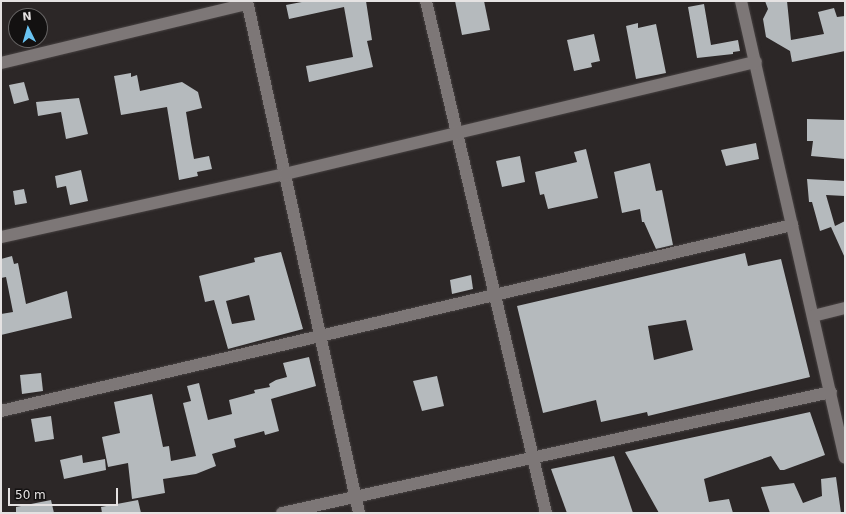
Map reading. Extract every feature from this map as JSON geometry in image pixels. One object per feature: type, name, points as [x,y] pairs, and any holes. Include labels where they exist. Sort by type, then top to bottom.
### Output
[{"type":"street","points":[[426,1],[546,513]]},
{"type":"street","points":[[742,1],[845,457]]},
{"type":"street","points":[[1,63],[247,2],[359,513]]},
{"type":"street","points":[[1,237],[285,174],[756,62]]},
{"type":"street","points":[[1,411],[792,225]]},
{"type":"street","points":[[813,316],[845,308]]},
{"type":"street","points":[[282,513],[831,392]]},
{"type":"building","points":[[307,1],[366,1],[372,40],[367,41],[373,67],[309,82],[306,66],[353,57],[344,7],[289,19],[286,5]]},
{"type":"building","points":[[455,1],[484,1],[490,30],[462,35]]},
{"type":"building","points":[[765,1],[787,1],[791,40],[824,34],[818,12],[834,8],[837,17],[845,16],[845,51],[792,62],[790,51],[766,37],[763,19],[768,9]]},
{"type":"building","points":[[704,4],[711,45],[738,40],[740,51],[733,52],[733,54],[697,58],[688,7]]},
{"type":"building","points":[[638,23],[638,28],[656,24],[666,73],[636,79],[626,26]]},
{"type":"building","points":[[594,34],[600,61],[591,63],[592,67],[574,71],[567,40]]},
{"type":"building","points":[[131,73],[131,77],[137,75],[140,91],[182,82],[198,92],[202,108],[186,112],[191,143],[194,159],[209,156],[212,169],[197,172],[198,176],[179,180],[167,107],[121,115],[114,76]]},
{"type":"building","points":[[24,82],[29,100],[14,104],[9,85]]},
{"type":"building","points":[[79,98],[88,134],[66,139],[61,112],[38,116],[36,102]]},
{"type":"building","points":[[807,119],[845,120],[845,159],[811,156],[813,141],[807,141]]},
{"type":"building","points":[[756,143],[759,159],[726,166],[721,150]]},
{"type":"building","points":[[586,149],[598,198],[548,209],[544,194],[540,195],[535,172],[577,162],[574,152]]},
{"type":"building","points":[[520,156],[525,182],[502,187],[496,161]]},
{"type":"building","points":[[650,163],[656,191],[662,190],[673,245],[656,249],[644,222],[642,222],[640,209],[622,213],[614,172]]},
{"type":"building","points":[[81,170],[88,201],[70,205],[66,186],[57,188],[55,176]]},
{"type":"building","points":[[807,179],[845,181],[845,196],[826,195],[835,226],[845,221],[845,258],[831,227],[820,231],[812,202],[809,202]]},
{"type":"building","points":[[24,189],[27,203],[15,205],[13,191]]},
{"type":"building","points":[[281,252],[303,329],[228,349],[214,300],[205,302],[199,276],[255,262],[254,258]],"holes":[[[249,295],[255,320],[232,324],[226,301]]]},
{"type":"building","points":[[745,253],[748,266],[781,259],[810,377],[648,416],[647,412],[601,422],[596,400],[543,413],[517,306]],"holes":[[[686,320],[693,350],[654,360],[648,326]]]},
{"type":"building","points":[[12,256],[14,264],[18,263],[26,304],[67,291],[72,318],[1,335],[1,314],[13,312],[6,277],[1,278],[1,259]]},
{"type":"building","points":[[471,275],[473,289],[452,294],[450,280]]},
{"type":"building","points":[[309,357],[316,386],[271,399],[279,431],[265,435],[264,431],[234,439],[236,447],[212,454],[216,466],[196,474],[163,479],[165,493],[132,499],[128,463],[108,467],[102,437],[120,433],[114,402],[152,394],[163,447],[169,446],[171,461],[196,456],[183,403],[191,401],[187,386],[199,383],[208,420],[232,414],[229,400],[255,393],[254,390],[270,387],[269,384],[287,377],[283,363]]},
{"type":"building","points":[[41,373],[43,391],[22,394],[20,375]]},
{"type":"building","points":[[437,376],[444,406],[422,411],[413,381]]},
{"type":"building","points":[[810,412],[825,455],[784,470],[780,470],[771,456],[704,479],[709,502],[729,499],[733,513],[659,513],[625,452]]},
{"type":"building","points":[[51,416],[54,439],[35,442],[31,419]]},
{"type":"building","points":[[82,455],[83,463],[105,459],[106,470],[64,479],[60,460]]},
{"type":"building","points":[[614,456],[633,513],[567,513],[551,469]]},
{"type":"building","points":[[836,477],[841,513],[770,513],[761,487],[794,483],[803,503],[822,496],[821,479]]},
{"type":"building","points":[[51,500],[54,513],[16,513],[16,507]]},
{"type":"building","points":[[138,500],[141,513],[102,513],[101,507]]}]
